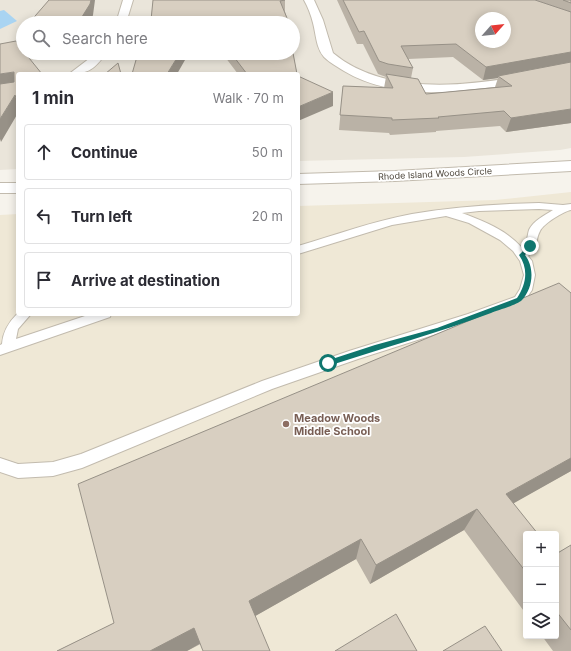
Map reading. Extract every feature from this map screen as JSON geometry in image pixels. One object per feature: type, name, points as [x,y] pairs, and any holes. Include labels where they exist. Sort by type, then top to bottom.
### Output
[{"type":"street","points":[[123,16],[128,0]]},
{"type":"street","points":[[309,0],[318,20],[328,54],[347,70],[375,81],[419,87],[471,87],[538,78],[571,69]]},
{"type":"street","points":[[78,72],[95,60]]},
{"type":"street","name":"Rhode Island Woods Circle","points":[[300,179],[395,176],[571,166]]},
{"type":"street","points":[[0,188],[16,188]]},
{"type":"lane","points":[[300,249],[389,222],[445,212],[479,208],[539,206],[567,208]]},
{"type":"lane","points":[[522,255],[530,246],[535,229],[542,222],[567,208]]},
{"type":"lane","points":[[0,465],[18,471],[53,469],[82,461],[260,388],[375,348],[439,330],[519,300],[526,289],[529,274],[527,260],[502,235],[463,216],[445,212]]},
{"type":"lane","points":[[4,348],[13,325],[23,316]]},
{"type":"lane","points":[[4,348],[99,316]]},
{"type":"shaded area","points":[[0,0],[571,0],[571,148],[464,157],[300,161],[300,72],[16,72],[16,169],[0,170]]},
{"type":"shaded area","name":"Meadow Woods Middle School","points":[[571,192],[571,651],[0,651],[0,215],[16,214],[16,316],[300,316],[300,206],[495,200]]},
{"type":"water","points":[[4,10],[16,21],[0,29],[0,11]]},
{"type":"building","points":[[49,0],[91,0],[82,16],[35,16]]},
{"type":"building","points":[[153,0],[285,0],[280,1],[286,16],[203,16],[151,16]]},
{"type":"building","points":[[343,0],[535,0],[571,12],[571,52],[486,67],[456,44],[401,46],[413,68],[379,61],[364,31],[359,32]]},
{"type":"building","points":[[563,0],[571,0],[571,3]]},
{"type":"building","points":[[16,41],[16,60],[31,60],[40,72],[16,72],[16,98],[15,95],[0,119],[0,84],[14,82],[14,72],[0,74],[0,44]]},
{"type":"building","points":[[136,60],[176,60],[168,72],[133,72]]},
{"type":"building","points":[[236,60],[294,60],[297,72],[245,72]]},
{"type":"building","points":[[571,62],[571,109],[511,118],[504,111],[438,117],[439,118],[392,120],[392,118],[340,115],[343,86],[393,88],[386,74],[418,79],[426,94],[512,86],[498,76]]},
{"type":"building","points":[[118,63],[120,72],[107,72]]},
{"type":"building","points":[[300,77],[333,92],[300,106]]},
{"type":"building","points":[[559,283],[571,293],[571,458],[506,494],[536,531],[523,531],[523,568],[477,509],[376,565],[361,539],[249,601],[270,651],[203,651],[194,628],[150,651],[57,651],[114,623],[78,484]]},
{"type":"building","points":[[571,545],[571,630],[559,615],[559,552]]},
{"type":"building","points":[[396,614],[417,651],[335,651]]},
{"type":"building","points":[[485,626],[502,651],[443,651]]},
{"type":"place","name":"Meadow Woods Middle School","points":[[286,424]]},
{"type":"route","points":[[328,363],[439,330],[519,300],[526,289],[529,274],[527,260],[522,255],[530,246]]}]
